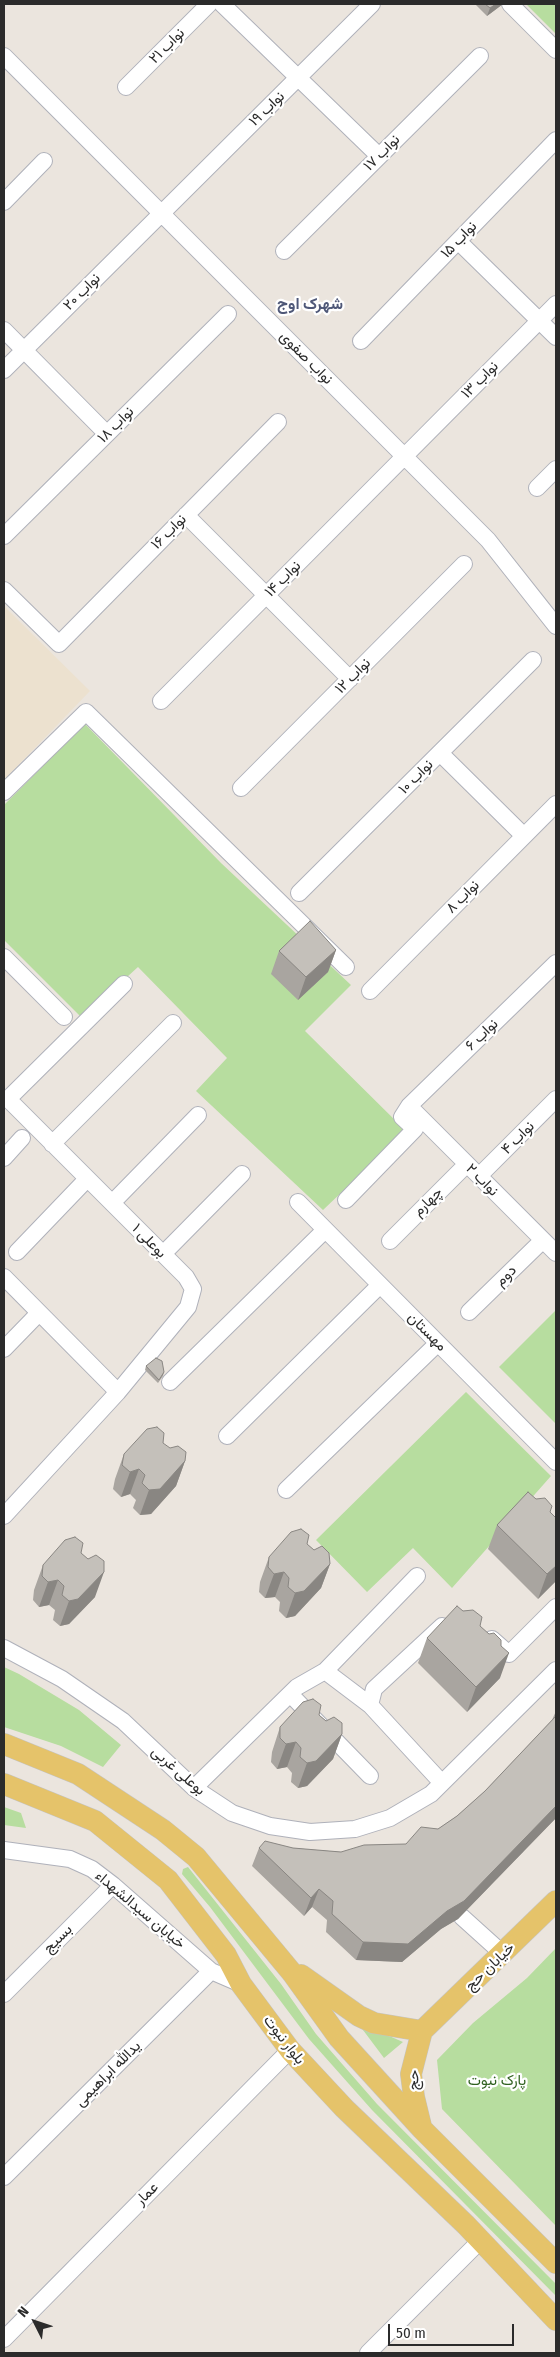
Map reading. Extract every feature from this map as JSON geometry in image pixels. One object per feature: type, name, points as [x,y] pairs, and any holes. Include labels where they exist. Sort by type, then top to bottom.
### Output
[{"type":"main road","points":[[4,1744],[78,1774],[163,1830],[196,1857],[280,1959],[338,2038],[422,2129],[556,2263]]},
{"type":"main road","name":"بلوار نبوت","points":[[4,1784],[94,1821],[168,1880],[226,1955],[241,1984],[290,2050],[344,2108],[480,2241],[556,2320]]},
{"type":"main road","points":[[140,1858],[151,1861],[162,1856],[167,1849],[168,1840],[163,1830]]},
{"type":"main road","points":[[168,1880],[167,1870],[172,1859],[184,1854],[196,1857]]},
{"type":"main road","name":"خیابان حج","points":[[422,2032],[556,1901]]},
{"type":"main road","points":[[280,1959],[359,2016],[374,2023],[422,2032]]},
{"type":"main road","name":"حج","points":[[422,2032],[411,2074],[414,2098],[422,2129]]},
{"type":"street","name":"نواب ۲۱","points":[[126,87],[209,4]]},
{"type":"street","points":[[222,4],[379,156]]},
{"type":"street","name":"نواب ۱۹","points":[[161,213],[372,4]]},
{"type":"street","points":[[510,4],[556,50]]},
{"type":"street","name":"نواب صفوی","points":[[4,56],[488,540],[556,626]]},
{"type":"street","name":"نواب ۱۷","points":[[284,251],[480,56]]},
{"type":"street","name":"نواب ۱۵","points":[[361,341],[556,140]]},
{"type":"street","points":[[4,202],[44,162]]},
{"type":"street","name":"نواب ۲۰","points":[[4,370],[161,213]]},
{"type":"street","points":[[458,241],[556,337]]},
{"type":"street","name":"نواب ۱۳","points":[[405,457],[556,304]]},
{"type":"street","name":"نواب ۱۸","points":[[4,536],[228,314]]},
{"type":"street","points":[[4,330],[107,434]]},
{"type":"street","name":"نواب ۱۶","points":[[4,590],[59,644],[278,422]]},
{"type":"street","name":"نواب ۱۴","points":[[161,702],[405,457]]},
{"type":"street","points":[[538,488],[556,468]]},
{"type":"street","points":[[186,515],[350,679]]},
{"type":"street","name":"نواب ۱۲","points":[[241,788],[464,564]]},
{"type":"street","name":"نواب ۱۰","points":[[299,893],[533,660]]},
{"type":"street","points":[[4,792],[86,712],[346,967]]},
{"type":"street","points":[[440,753],[524,836]]},
{"type":"street","name":"نواب ۸","points":[[370,991],[556,804]]},
{"type":"street","points":[[4,957],[64,1017]]},
{"type":"street","name":"نواب ۶","points":[[409,1106],[556,963]]},
{"type":"street","name":"بوعلی ۱","points":[[5,1511],[118,1392],[188,1307],[193,1289],[186,1277],[8,1099],[124,984]]},
{"type":"street","points":[[52,1144],[173,1023]]},
{"type":"street","name":"نواب ۴","points":[[479,1176],[556,1099]]},
{"type":"street","points":[[346,1200],[415,1129],[402,1116],[409,1106]]},
{"type":"street","name":"نواب ۲","points":[[409,1106],[556,1253]]},
{"type":"street","points":[[112,1204],[198,1114]]},
{"type":"street","points":[[4,1158],[22,1138]]},
{"type":"street","name":"چهارم","points":[[390,1241],[467,1164]]},
{"type":"street","points":[[163,1254],[242,1174]]},
{"type":"street","points":[[17,1252],[87,1179]]},
{"type":"street","name":"مهستان","points":[[298,1202],[556,1462]]},
{"type":"street","points":[[170,1382],[325,1230]]},
{"type":"street","name":"دوم","points":[[469,1312],[543,1240]]},
{"type":"street","points":[[4,1277],[118,1392]]},
{"type":"street","points":[[227,1436],[380,1285]]},
{"type":"street","points":[[4,1349],[39,1312]]},
{"type":"street","points":[[286,1490],[438,1343]]},
{"type":"street","points":[[194,1788],[297,1687],[325,1671],[417,1576]]},
{"type":"street","points":[[480,1629],[509,1654],[556,1607]]},
{"type":"street","points":[[370,1705],[374,1689],[452,1617]]},
{"type":"street","name":"بوعلی غربی","points":[[4,1648],[62,1679],[123,1721],[194,1788],[232,1813],[270,1826],[310,1832],[355,1829],[390,1818],[431,1794],[556,1670]]},
{"type":"street","points":[[325,1671],[370,1705],[442,1784]]},
{"type":"street","points":[[290,1694],[370,1776]]},
{"type":"street","name":"خیابان سیدالشهداء","points":[[4,1850],[70,1860],[92,1870],[113,1885],[211,1971],[241,1984]]},
{"type":"street","name":"بسیج","points":[[4,1994],[113,1885]]},
{"type":"street","points":[[462,1917],[503,1954]]},
{"type":"street","name":"یدالله ابراهیمی","points":[[4,2177],[211,1971]]},
{"type":"street","name":"عمار","points":[[4,2339],[290,2050]]},
{"type":"street","points":[[368,2353],[480,2241]]},
{"type":"shaded area","points":[[4,606],[90,691],[4,780]]},
{"type":"green space","points":[[526,4],[556,4],[556,34]]},
{"type":"green space","points":[[85,724],[221,863],[351,985],[305,1031],[406,1131],[323,1210],[196,1091],[227,1058],[138,967],[82,1018],[4,940],[4,805]]},
{"type":"green space","points":[[556,1310],[556,1424],[499,1367]]},
{"type":"green space","points":[[466,1392],[551,1476],[452,1588],[413,1548],[367,1592],[316,1540]]},
{"type":"green space","points":[[4,1667],[79,1710],[121,1745],[103,1767],[61,1746],[4,1727]]},
{"type":"green space","points":[[4,1807],[21,1813],[26,1828],[4,1825]]},
{"type":"green space","points":[[188,1867],[281,1984],[316,2034],[377,2104],[556,2284],[556,2296],[372,2110],[309,2039],[210,1907],[182,1874],[183,1869]]},
{"type":"green space","name":"پارک نبوت","points":[[556,1948],[556,2226],[442,2109],[437,2060],[473,2023],[527,1978]]},
{"type":"green space","points":[[357,2022],[403,2042],[384,2058]]},
{"type":"building","points":[[485,4],[496,4],[490,8]]},
{"type":"building","points":[[310,921],[336,950],[306,977],[279,951]]},
{"type":"building","points":[[156,1358],[162,1361],[164,1372],[159,1380],[146,1366]]},
{"type":"building","points":[[157,1427],[164,1433],[163,1443],[170,1448],[178,1446],[186,1452],[185,1461],[160,1489],[149,1490],[142,1483],[145,1475],[139,1469],[130,1472],[122,1465],[124,1454],[147,1429]]},
{"type":"building","points":[[528,1492],[536,1499],[545,1498],[552,1506],[550,1512],[556,1518],[556,1566],[547,1574],[497,1525]]},
{"type":"building","points":[[301,1529],[309,1535],[307,1544],[314,1550],[322,1546],[329,1553],[330,1564],[304,1591],[295,1593],[288,1587],[289,1578],[284,1572],[274,1574],[268,1567],[269,1557],[291,1532]]},
{"type":"building","points":[[75,1537],[83,1543],[81,1553],[88,1559],[96,1555],[104,1561],[104,1572],[78,1599],[69,1601],[62,1595],[64,1586],[58,1580],[48,1582],[42,1576],[43,1565],[65,1540]]},
{"type":"building","points":[[457,1606],[463,1611],[473,1610],[482,1617],[480,1626],[489,1634],[494,1633],[501,1640],[501,1646],[509,1653],[476,1687],[427,1638]]},
{"type":"building","points":[[313,1699],[321,1705],[319,1715],[326,1721],[334,1717],[342,1723],[342,1734],[316,1761],[307,1763],[300,1757],[301,1748],[296,1742],[286,1744],[280,1738],[280,1727],[303,1702]]},
{"type":"building","points":[[556,1716],[556,1806],[464,1901],[447,1911],[408,1944],[363,1942],[332,1914],[333,1901],[319,1889],[311,1898],[259,1848],[265,1841],[293,1848],[341,1852],[364,1845],[406,1844],[421,1827],[438,1829],[457,1816],[485,1791]]},
{"type":"district","name":"شهرک اوج","points":[[310,305]]}]
